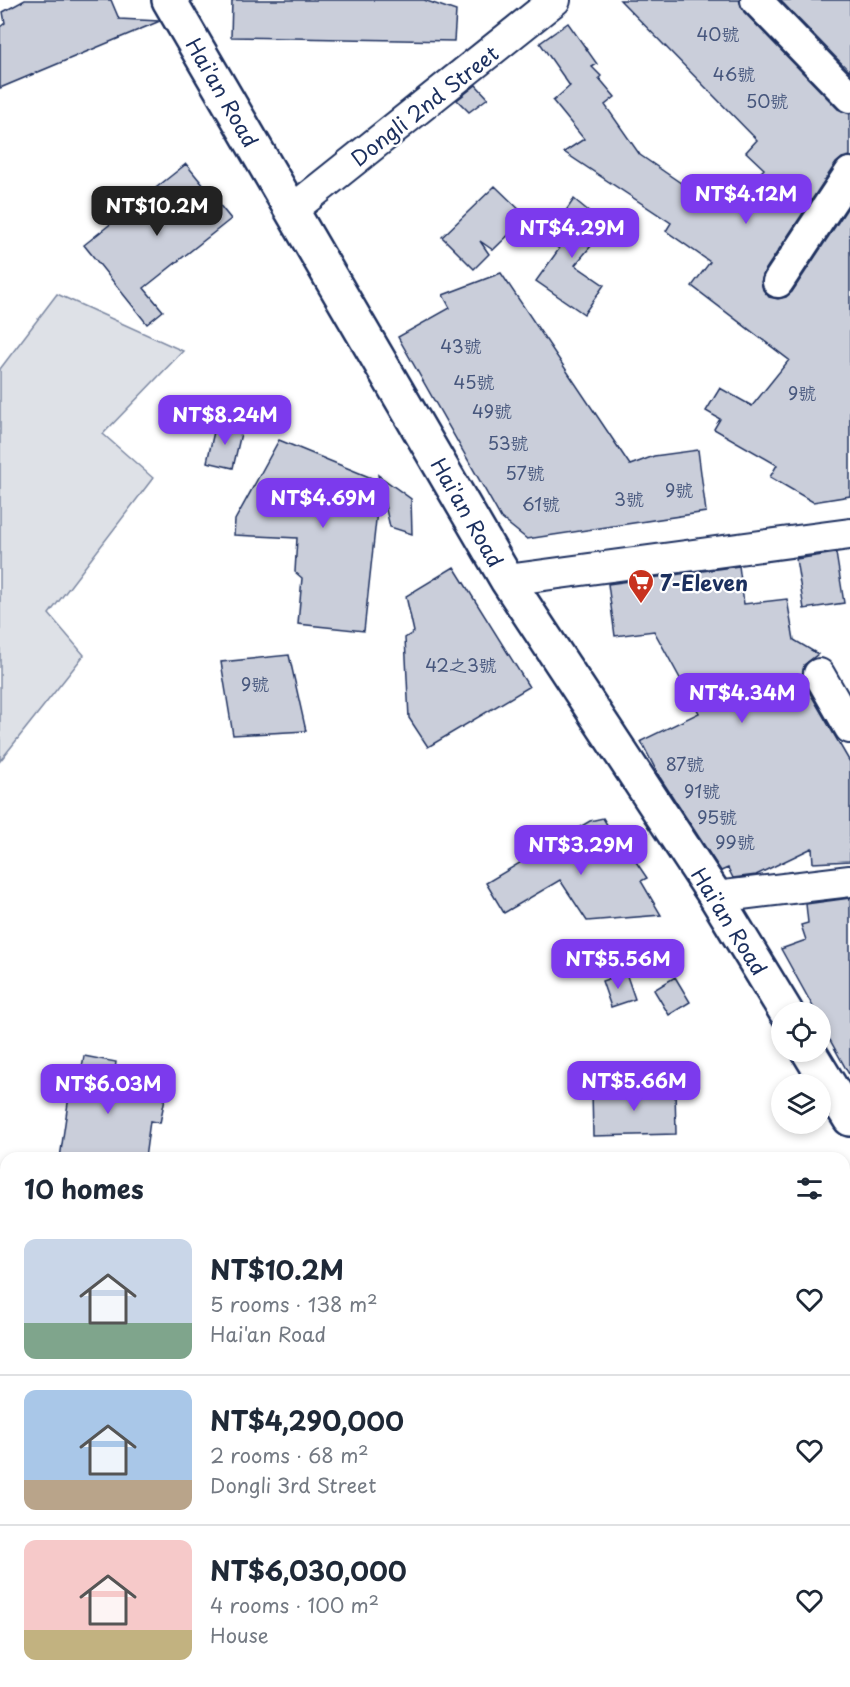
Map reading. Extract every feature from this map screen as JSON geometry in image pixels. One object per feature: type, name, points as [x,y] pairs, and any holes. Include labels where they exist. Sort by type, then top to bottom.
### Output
[{"type":"main road","name":"Hai'an Road","points":[[169,0],[507,580],[716,897],[780,1002]]},
{"type":"main road","points":[[815,1062],[850,1119]]},
{"type":"street","name":"Dongli 2nd Street","points":[[292,210],[555,0]]},
{"type":"street","points":[[756,0],[850,97]]},
{"type":"street","points":[[778,282],[850,173]]},
{"type":"street","points":[[507,580],[850,534]]},
{"type":"street","points":[[819,674],[850,728]]},
{"type":"street","points":[[716,897],[850,881]]},
{"type":"shaded area","points":[[57,294],[183,351],[103,434],[153,478],[49,614],[84,655],[0,761],[0,369]]},
{"type":"building","points":[[25,0],[111,0],[119,19],[160,21],[0,88],[0,27],[5,23],[3,12]]},
{"type":"building","points":[[232,0],[424,0],[456,11],[454,41],[231,37]]},
{"type":"building","points":[[620,0],[739,0],[744,12],[838,109],[850,114],[850,156],[836,163],[764,272],[761,282],[763,290],[769,297],[778,299],[792,292],[850,204],[850,496],[813,502],[770,477],[777,465],[714,429],[720,419],[706,411],[720,388],[752,406],[789,360],[692,286],[710,262],[666,231],[671,223],[564,152],[584,139],[553,101],[570,86],[540,43],[568,23],[597,64],[592,67],[615,97],[605,105],[640,155],[694,192],[703,179],[734,201],[764,169],[746,152],[757,140]]},
{"type":"building","points":[[780,0],[850,0],[850,72]]},
{"type":"building","points":[[476,85],[488,98],[469,112],[457,100]]},
{"type":"building","points":[[186,164],[231,219],[144,288],[163,311],[147,324],[84,245]]},
{"type":"building","points":[[495,186],[527,217],[493,250],[480,241],[489,254],[474,269],[442,237]]},
{"type":"building","points":[[574,199],[602,222],[586,242],[591,246],[575,265],[604,285],[584,314],[536,281],[559,249],[547,238]]},
{"type":"building","points":[[501,273],[630,465],[654,456],[698,450],[706,512],[527,539],[501,518],[398,337],[450,308],[443,295]]},
{"type":"building","points":[[216,423],[242,429],[233,468],[207,462]]},
{"type":"building","points":[[279,440],[379,481],[378,475],[411,499],[412,534],[390,527],[380,483],[364,631],[298,624],[302,578],[295,572],[297,538],[234,535],[235,520]]},
{"type":"building","points":[[836,553],[844,603],[804,609],[796,559]]},
{"type":"building","points":[[739,566],[744,604],[787,599],[794,640],[818,654],[804,665],[802,675],[804,683],[850,762],[850,861],[813,863],[812,848],[756,875],[733,878],[728,868],[721,871],[659,776],[641,741],[699,713],[654,631],[615,636],[608,584]]},
{"type":"building","points":[[454,567],[529,687],[428,747],[409,718],[405,638],[414,632],[406,596]]},
{"type":"building","points":[[289,655],[306,731],[233,735],[221,662]]},
{"type":"building","points":[[603,818],[624,853],[628,850],[647,878],[641,881],[661,915],[587,921],[560,880],[504,913],[486,883],[590,821]]},
{"type":"building","points":[[850,898],[850,1076],[831,1042],[831,1002],[810,1002],[781,949],[806,940],[801,925],[808,923],[806,904]]},
{"type":"building","points":[[626,973],[635,999],[611,1007],[602,981]]},
{"type":"building","points":[[675,977],[690,1002],[669,1015],[654,990]]},
{"type":"building","points":[[84,1056],[116,1062],[113,1083],[166,1093],[160,1123],[150,1121],[146,1152],[61,1152],[69,1096],[80,1078]]},
{"type":"building","points":[[675,1089],[676,1134],[593,1136],[592,1091]]},
{"type":"place","name":"7-Eleven","points":[[641,605]]}]
